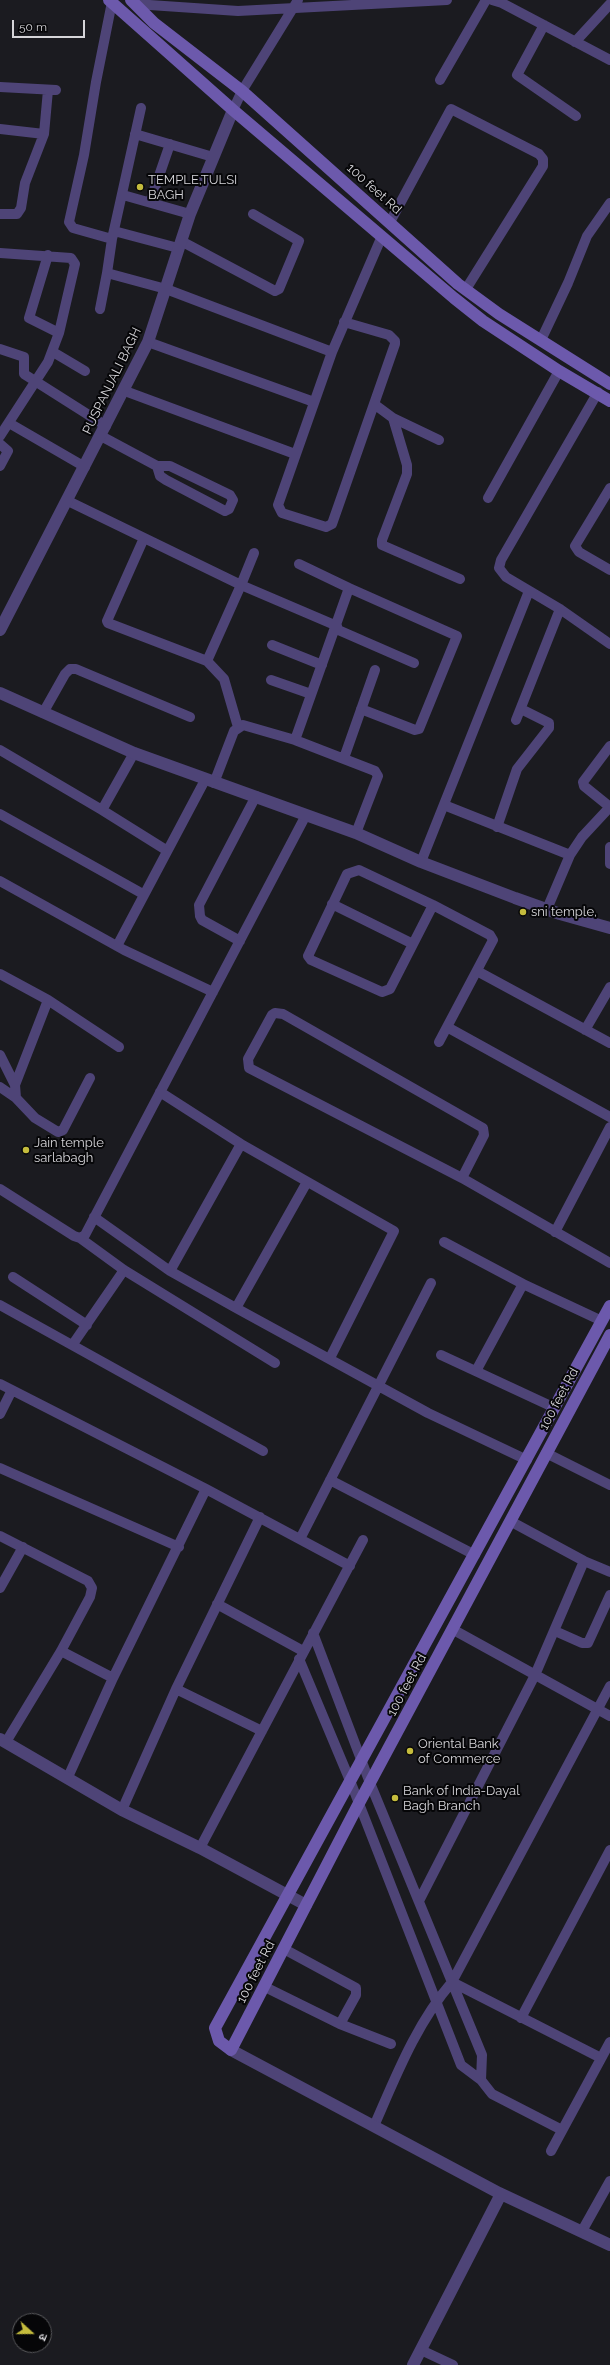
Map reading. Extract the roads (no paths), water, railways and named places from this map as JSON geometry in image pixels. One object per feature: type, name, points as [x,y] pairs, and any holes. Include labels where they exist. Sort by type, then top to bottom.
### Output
[{"type":"main road","points":[[110,1],[233,110],[454,298],[483,321],[559,370],[598,392],[610,401]]},
{"type":"main road","name":"100 feet Rd","points":[[133,2],[154,23],[242,91],[390,222],[424,255],[464,288],[610,384]]},
{"type":"main road","points":[[454,298],[464,288]]},
{"type":"main road","points":[[231,2050],[219,2041],[215,2028],[289,1896],[610,1306]]},
{"type":"main road","name":"100 feet Rd","points":[[231,2050],[358,1805],[546,1453],[606,1351],[610,1335]]},
{"type":"street","points":[[233,110],[242,91],[290,10],[298,0]]},
{"type":"street","points":[[133,2],[238,11],[290,10],[447,0]]},
{"type":"street","points":[[440,80],[486,0]]},
{"type":"street","points":[[492,0],[544,25],[610,60]]},
{"type":"street","points":[[110,1],[84,155],[69,222],[73,228],[179,245],[275,291],[279,289],[300,241],[253,214]]},
{"type":"street","points":[[575,42],[610,4]]},
{"type":"street","points":[[544,25],[517,75],[576,116]]},
{"type":"street","points":[[0,87],[52,90],[44,134],[25,183],[19,212],[14,215],[0,214]]},
{"type":"street","points":[[100,309],[113,235],[141,108]]},
{"type":"street","points":[[390,222],[451,109],[539,154],[543,159],[543,166],[464,288]]},
{"type":"street","name":"PUSPANJALI BAGH","points":[[0,630],[125,391],[148,342],[190,214],[233,110]]},
{"type":"street","points":[[0,130],[44,134]]},
{"type":"street","points":[[135,134],[214,157]]},
{"type":"street","points":[[150,202],[170,144]]},
{"type":"street","points":[[123,195],[190,214]]},
{"type":"street","points":[[541,340],[568,283],[583,243],[610,203]]},
{"type":"street","points":[[344,322],[389,336],[395,341],[374,404],[329,527],[279,511],[278,505],[332,352],[344,322],[382,236]]},
{"type":"street","points":[[0,253],[48,255],[71,258],[75,262],[59,333],[53,352],[37,381],[0,436]]},
{"type":"street","points":[[48,255],[29,318],[59,333]]},
{"type":"street","points":[[107,273],[166,289],[332,352]]},
{"type":"street","points":[[148,342],[314,402]]},
{"type":"street","points":[[0,349],[24,357],[24,374],[37,381],[104,431],[158,466],[170,466],[230,495],[233,500],[229,509],[225,511],[166,480],[160,476],[158,466]]},
{"type":"street","points":[[53,352],[85,371]]},
{"type":"street","points":[[488,498],[559,370]]},
{"type":"street","points":[[125,391],[295,454]]},
{"type":"street","points":[[598,392],[501,560],[499,568],[502,574],[560,609],[610,644]]},
{"type":"street","points":[[374,404],[394,418],[439,440]]},
{"type":"street","points":[[394,418],[407,465],[407,474],[382,540],[382,545],[460,579]]},
{"type":"street","points":[[9,423],[85,467]]},
{"type":"street","points":[[0,444],[8,451],[0,466]]},
{"type":"street","points":[[609,492],[576,546],[579,552],[610,570]]},
{"type":"street","points":[[68,501],[241,585],[414,662]]},
{"type":"street","points":[[144,538],[107,621],[108,623],[207,661],[224,679],[238,727]]},
{"type":"street","points":[[207,661],[254,553]]},
{"type":"street","points":[[299,564],[457,636],[419,729],[415,730],[361,709]]},
{"type":"street","points":[[295,740],[349,588]]},
{"type":"street","points":[[421,862],[529,591]]},
{"type":"street","points":[[516,720],[560,609]]},
{"type":"street","points":[[272,645],[322,665]]},
{"type":"street","points":[[43,713],[65,674],[70,669],[76,669],[190,717]]},
{"type":"street","points":[[344,758],[375,670]]},
{"type":"street","points":[[271,680],[311,694]]},
{"type":"street","points":[[0,693],[134,753],[356,833],[421,862],[547,909],[610,928]]},
{"type":"street","points":[[497,827],[517,769],[549,728],[548,723],[521,709]]},
{"type":"street","points":[[117,946],[166,850],[210,781],[234,731],[238,727],[243,725],[295,740],[371,768],[378,776],[356,833]]},
{"type":"street","points":[[547,909],[570,855],[582,837],[610,807],[584,786],[583,782],[610,746]]},
{"type":"street","points":[[0,750],[102,810],[166,850]]},
{"type":"street","points":[[102,810],[134,753]]},
{"type":"street","points":[[240,941],[202,920],[199,905],[256,796]]},
{"type":"street","points":[[444,805],[570,855]]},
{"type":"street","points":[[0,814],[143,894]]},
{"type":"street","points":[[80,1238],[85,1235],[306,815]]},
{"type":"street","points":[[610,847],[610,864]]},
{"type":"street","points":[[433,905],[390,989],[387,992],[382,992],[310,960],[309,951],[347,874],[359,870],[433,905],[493,938],[439,1042]]},
{"type":"street","points":[[0,881],[117,946],[213,992]]},
{"type":"street","points":[[332,904],[413,944]]},
{"type":"street","points":[[477,971],[610,1044]]},
{"type":"street","points":[[0,974],[48,1000],[119,1047]]},
{"type":"street","points":[[585,1030],[610,987]]},
{"type":"street","points":[[14,1085],[48,1000]]},
{"type":"street","points":[[462,1178],[484,1135],[483,1128],[282,1014],[272,1015],[248,1059],[249,1068],[462,1178],[610,1263]]},
{"type":"street","points":[[447,1027],[610,1117]]},
{"type":"street","points":[[0,1055],[14,1085],[16,1098]]},
{"type":"street","points":[[0,1087],[16,1098],[35,1118],[59,1132],[63,1130],[90,1078]]},
{"type":"street","points":[[160,1092],[242,1144],[394,1231],[330,1358]]},
{"type":"street","points":[[555,1232],[610,1127]]},
{"type":"street","points":[[170,1271],[242,1144]]},
{"type":"street","points":[[236,1308],[308,1182]]},
{"type":"street","points":[[0,1189],[80,1238],[124,1270],[275,1363]]},
{"type":"street","points":[[94,1217],[170,1271],[428,1413],[527,1460]]},
{"type":"street","points":[[444,1242],[523,1284],[602,1321]]},
{"type":"street","points":[[73,1344],[124,1270]]},
{"type":"street","points":[[12,1277],[87,1325]]},
{"type":"street","points":[[300,1539],[431,1283]]},
{"type":"street","points":[[476,1371],[523,1284]]},
{"type":"street","points":[[0,1305],[73,1344],[263,1451]]},
{"type":"street","points":[[441,1356],[555,1408]]},
{"type":"street","points":[[0,1384],[260,1517],[350,1566]]},
{"type":"street","points":[[0,1414],[12,1390]]},
{"type":"street","points":[[546,1453],[610,1485]]},
{"type":"street","points":[[0,1468],[179,1547]]},
{"type":"street","points":[[330,1480],[475,1555]]},
{"type":"street","points":[[68,1777],[114,1678],[206,1489]]},
{"type":"street","points":[[122,1810],[176,1689],[260,1517]]},
{"type":"street","points":[[510,1521],[584,1561],[610,1572]]},
{"type":"street","points":[[0,1536],[88,1580],[91,1584],[92,1592],[61,1651],[3,1741],[68,1777],[122,1810],[200,1848],[306,1905]]},
{"type":"street","points":[[200,1848],[363,1540]]},
{"type":"street","points":[[0,1588],[24,1547]]},
{"type":"street","points":[[419,1901],[535,1675],[555,1631],[565,1602],[584,1561]]},
{"type":"street","points":[[555,1631],[582,1643],[588,1643],[610,1595]]},
{"type":"street","points":[[217,1604],[301,1655],[358,1805],[461,2065],[481,2080],[492,2094],[562,2130]]},
{"type":"street","points":[[452,1629],[610,1716]]},
{"type":"street","points":[[313,1633],[370,1783],[482,2055],[481,2080]]},
{"type":"street","points":[[61,1651],[114,1678]]},
{"type":"street","points":[[374,2126],[407,2051],[436,2002],[452,1982],[610,1686]]},
{"type":"street","points":[[176,1689],[262,1731]]},
{"type":"street","points":[[521,2018],[610,1850]]},
{"type":"street","points":[[284,1948],[356,1988],[356,1995],[340,2024]]},
{"type":"street","points":[[452,1982],[601,2058]]},
{"type":"street","points":[[265,1986],[340,2024],[391,2044]]},
{"type":"street","points":[[552,2151],[610,2042]]},
{"type":"street","points":[[231,2050],[501,2194],[610,2245]]},
{"type":"street","points":[[582,2231],[610,2181]]},
{"type":"street","points":[[414,2365],[501,2194]]},
{"type":"street","points":[[421,2350],[453,2365]]},
{"type":"place","name":"TEMPLE,TULSI BAGH","points":[[140,187]]},
{"type":"place","name":"sni temple,","points":[[523,912]]},
{"type":"place","name":"Jain temple sarlabagh","points":[[26,1150]]},
{"type":"place","name":"Oriental Bank of Commerce","points":[[410,1751]]},
{"type":"place","name":"Bank of India-Dayal Bagh Branch","points":[[395,1798]]}]
